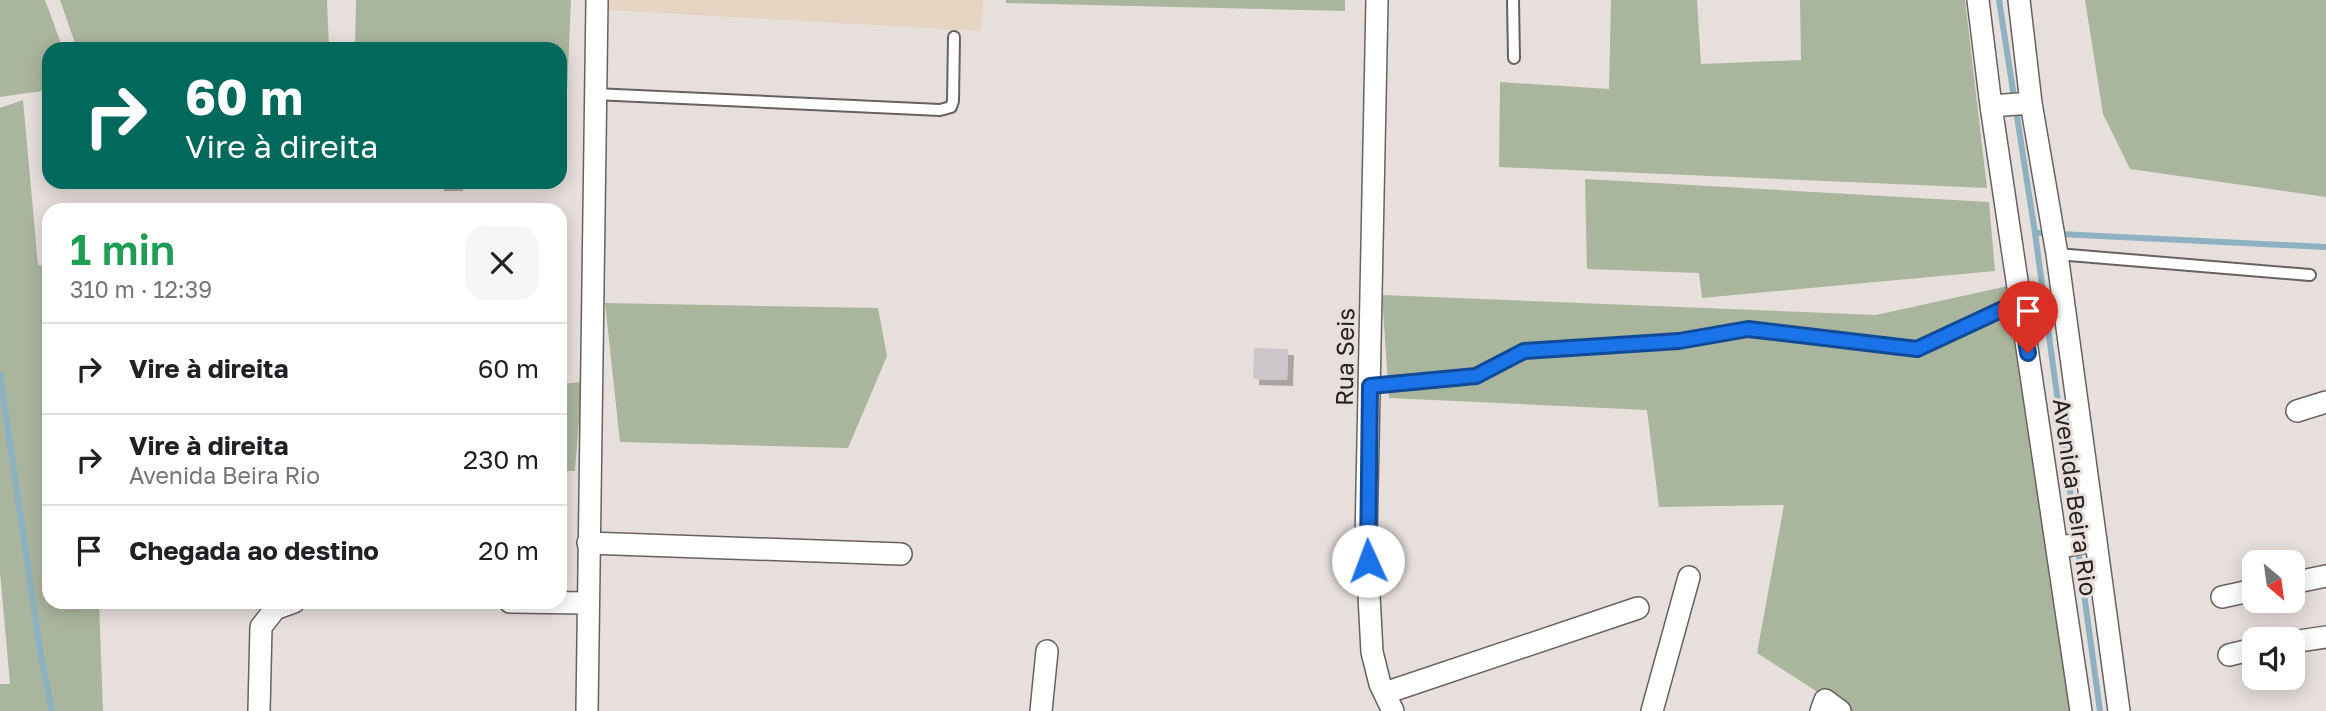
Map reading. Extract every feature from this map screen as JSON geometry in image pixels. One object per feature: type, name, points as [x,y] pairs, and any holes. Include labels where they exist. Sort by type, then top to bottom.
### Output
[{"type":"street","points":[[587,711],[597,0]]},
{"type":"street","name":"Rua Seis","points":[[1377,0],[1366,539],[1372,652],[1380,684],[1389,702]]},
{"type":"street","name":"Avenida Beira Rio","points":[[1978,0],[2055,240],[2077,544],[2081,711]]},
{"type":"street","name":"Avenida Beira Rio","points":[[2018,0],[2013,105],[2020,301],[2119,711]]},
{"type":"street","points":[[2297,411],[2326,402]]},
{"type":"street","points":[[588,543],[901,555]]},
{"type":"street","points":[[2305,580],[2326,576]]},
{"type":"street","points":[[1652,711],[1689,577]]},
{"type":"street","points":[[2222,597],[2242,593]]},
{"type":"street","points":[[567,603],[588,603]]},
{"type":"street","points":[[1389,702],[1638,608]]},
{"type":"street","points":[[259,711],[261,627],[275,609]]},
{"type":"street","points":[[2305,640],[2326,637]]},
{"type":"street","points":[[1041,711],[1047,651]]},
{"type":"street","points":[[2229,655],[2242,652]]},
{"type":"street","points":[[1821,711],[1825,701],[1840,711]]},
{"type":"lane","points":[[1513,0],[1514,58]]},
{"type":"lane","points":[[594,94],[940,110],[951,107],[953,101],[954,37]]},
{"type":"lane","points":[[2055,240],[2310,275]]},
{"type":"lane","points":[[1370,386],[1476,376],[1524,351],[1679,341],[1748,329],[1917,349],[2020,301]]},
{"type":"shaded area","points":[[606,0],[983,0],[981,31],[606,10]]},
{"type":"green space","points":[[0,0],[45,0],[60,42],[42,42],[42,91],[0,97]]},
{"type":"green space","points":[[60,0],[327,0],[329,42],[75,42]]},
{"type":"green space","points":[[356,0],[571,0],[567,91],[567,42],[355,42]]},
{"type":"green space","points":[[1006,0],[1345,0],[1345,11],[1006,3]]},
{"type":"green space","points":[[1611,0],[1697,0],[1701,64],[1801,60],[1800,0],[1965,0],[1987,188],[1499,167],[1500,82],[1609,89]]},
{"type":"green space","points":[[2085,0],[2326,0],[2326,197],[2130,169],[2103,114]]},
{"type":"green space","points":[[23,100],[38,265],[42,265],[42,609],[99,609],[103,711],[0,711],[0,684],[10,684],[0,572],[0,108]]},
{"type":"green space","points":[[1585,179],[1989,202],[1995,271],[1702,298],[1699,273],[1587,269]]},
{"type":"green space","points":[[2008,286],[2071,711],[1847,711],[1757,653],[1784,505],[1659,507],[1647,410],[1389,398],[1382,295],[1876,315]]},
{"type":"green space","points":[[605,303],[878,308],[887,356],[848,448],[620,442]]},
{"type":"green space","points":[[582,382],[575,471],[567,471],[567,383]]},
{"type":"building","points":[[1254,348],[1288,349],[1287,380],[1253,379]]},
{"type":"waterway","points":[[1999,0],[2035,233],[2048,233]]},
{"type":"waterway","points":[[2035,233],[2100,711]]},
{"type":"waterway","points":[[2059,234],[2326,247]]},
{"type":"waterway","points":[[0,374],[40,651],[52,711]]},
{"type":"route","points":[[1368,561],[1366,539],[1370,386],[1476,376],[1524,351],[1679,341],[1748,329],[1917,349],[2020,301],[2028,353]]}]
